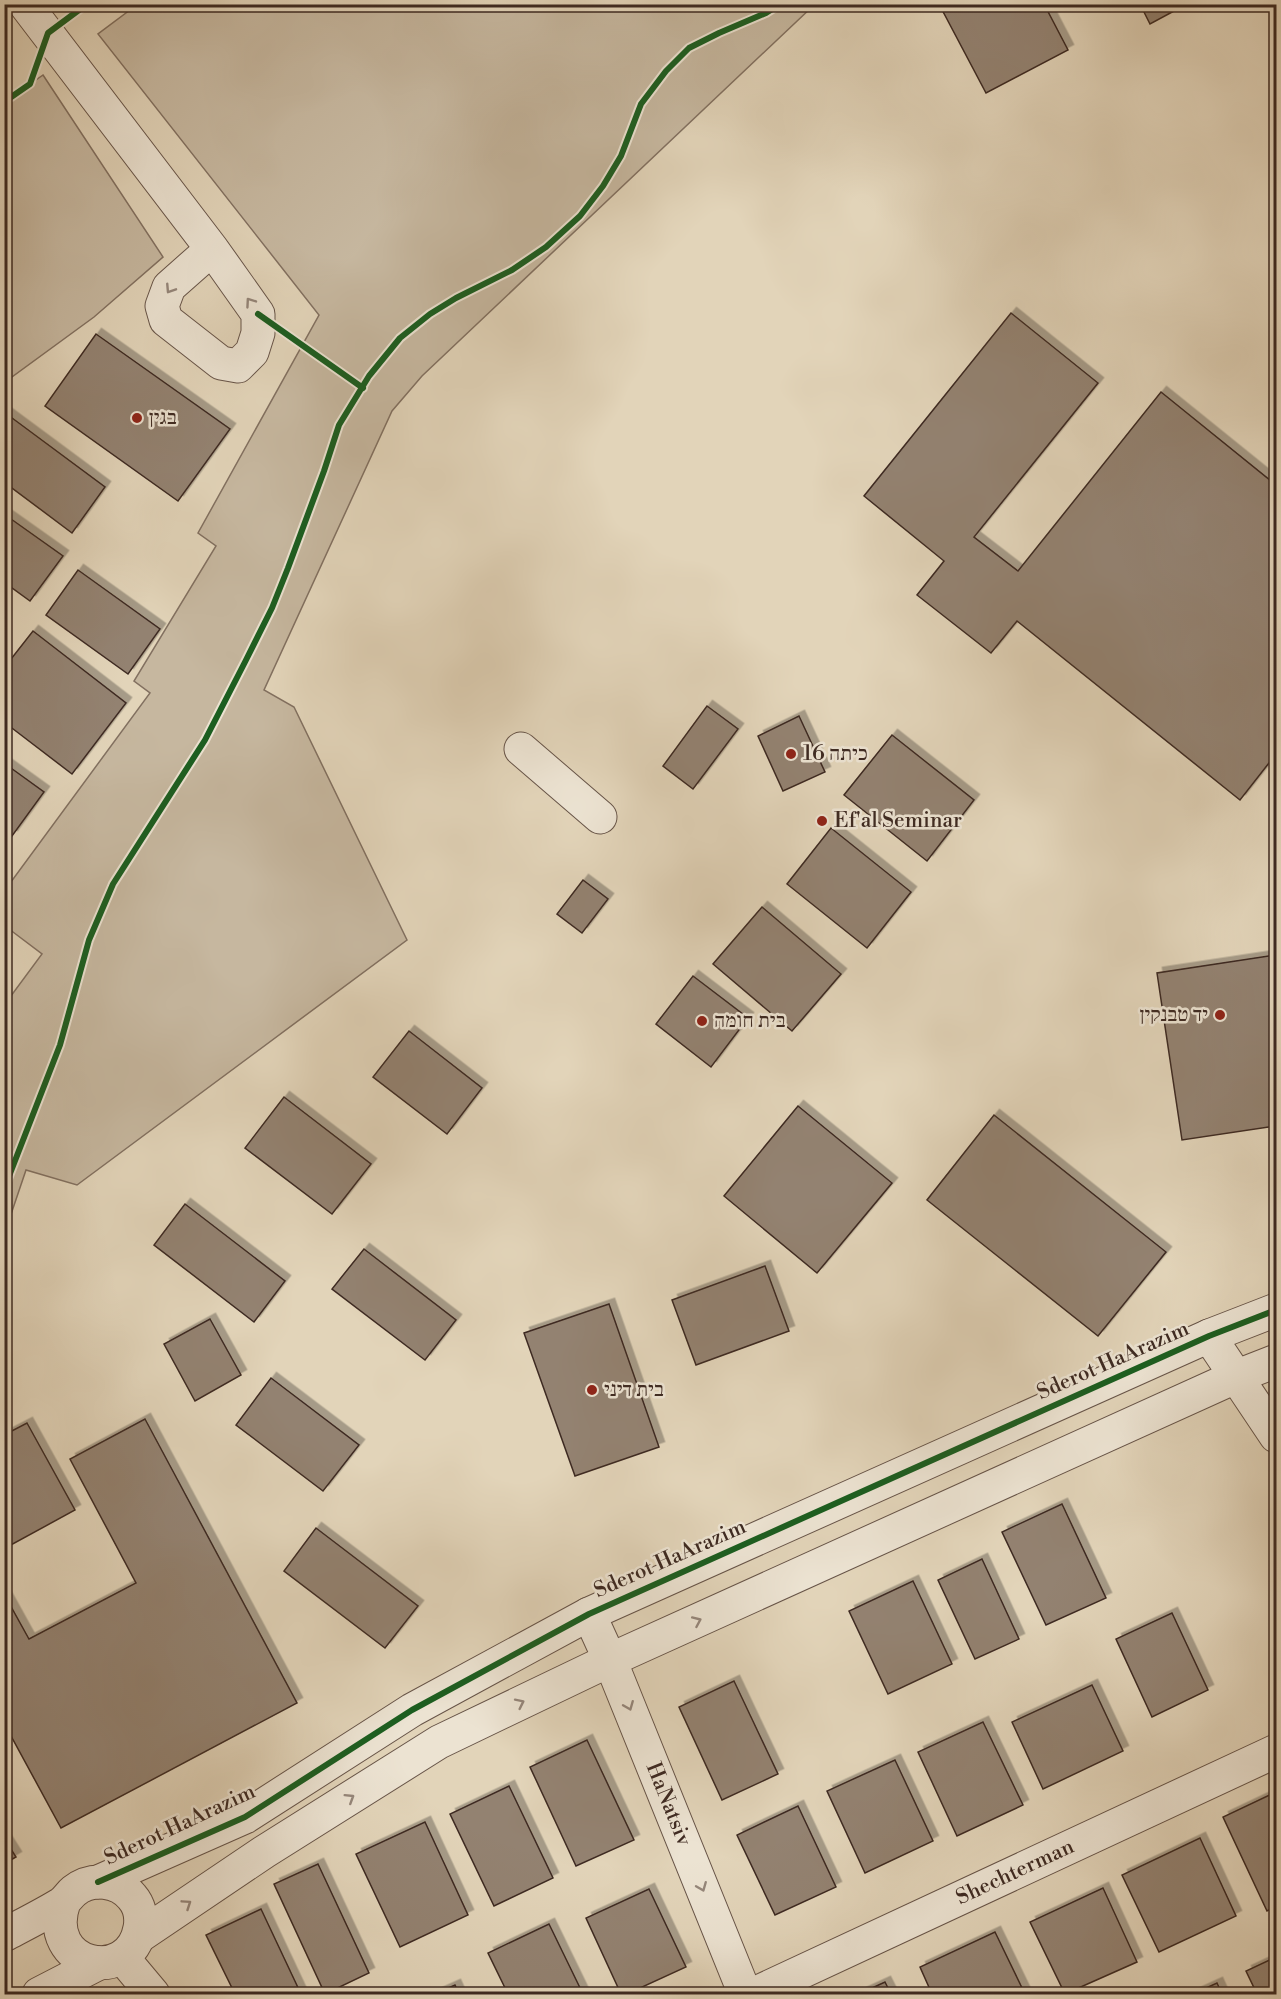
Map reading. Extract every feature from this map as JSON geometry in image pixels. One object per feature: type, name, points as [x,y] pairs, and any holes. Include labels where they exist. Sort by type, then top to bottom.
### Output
[{"type":"street","points":[[26,4],[212,249]]},
{"type":"street","points":[[521,749],[600,817]]},
{"type":"street","name":"Sderot HaArazim","points":[[98,1882],[245,1817],[412,1710],[589,1614],[1209,1336],[1276,1310]]},
{"type":"street","points":[[1209,1336],[1276,1436]]},
{"type":"street","points":[[39,1995],[120,1952],[264,1852],[439,1742],[610,1660],[1235,1377],[1276,1361]]},
{"type":"street","name":"HaNatsiv","points":[[589,1614],[610,1660],[745,1995]]},
{"type":"street","name":"Shechterman","points":[[754,1995],[1276,1751]]},
{"type":"street","points":[[98,1882],[112,1883],[124,1889],[133,1899],[139,1911],[141,1924],[120,1952],[85,1960],[73,1953],[65,1942],[60,1929],[59,1915],[64,1902],[73,1891],[85,1884],[98,1882]]},
{"type":"street","points":[[4,1935],[64,1902]]},
{"type":"street","points":[[120,1952],[153,1995]]},
{"type":"shaded area","points":[[138,4],[814,5],[422,376],[392,411],[264,690],[294,707],[407,940],[77,1185],[26,1170],[5,1232],[5,1004],[42,954],[5,926],[5,890],[150,693],[134,681],[216,546],[198,533],[319,315],[98,34]]},
{"type":"shaded area","points":[[43,75],[163,257],[94,317],[5,382],[5,102]]},
{"type":"building","points":[[939,4],[1044,4],[1068,50],[986,93]]},
{"type":"building","points":[[1140,4],[1187,4],[1150,24]]},
{"type":"building","points":[[1011,313],[1098,383],[974,537],[1018,571],[1161,392],[1276,485],[1276,754],[1240,800],[1017,621],[991,653],[917,595],[944,561],[864,496]]},
{"type":"building","name":"בגין","points":[[96,334],[230,429],[178,501],[45,406]]},
{"type":"building","points":[[4,412],[105,487],[72,533],[4,482]]},
{"type":"building","points":[[4,514],[63,556],[30,601],[4,582]]},
{"type":"building","points":[[78,570],[160,629],[128,674],[46,615]]},
{"type":"building","points":[[33,631],[126,703],[72,774],[4,722],[4,668]]},
{"type":"building","points":[[707,706],[738,729],[693,789],[663,766]]},
{"type":"building","name":"כיתה 16","points":[[799,716],[825,772],[783,791],[758,736]]},
{"type":"building","points":[[892,735],[974,800],[927,861],[844,795]]},
{"type":"building","points":[[4,763],[44,792],[12,836],[4,830]]},
{"type":"building","points":[[831,828],[911,892],[867,948],[787,884]]},
{"type":"building","points":[[583,880],[608,899],[582,933],[557,914]]},
{"type":"building","points":[[762,907],[841,974],[792,1031],[713,964]]},
{"type":"building","name":"יד טבנקין","points":[[1276,955],[1276,1126],[1182,1140],[1157,973]]},
{"type":"building","name":"בית חומה","points":[[693,976],[748,1018],[711,1067],[656,1024]]},
{"type":"building","points":[[409,1031],[482,1088],[447,1134],[373,1077]]},
{"type":"building","points":[[284,1097],[371,1164],[332,1214],[245,1148]]},
{"type":"building","points":[[798,1106],[892,1183],[817,1273],[724,1196]]},
{"type":"building","points":[[994,1115],[1166,1252],[1098,1336],[927,1200]]},
{"type":"building","points":[[185,1204],[285,1281],[254,1322],[154,1245]]},
{"type":"building","points":[[364,1249],[456,1320],[425,1360],[332,1289]]},
{"type":"building","points":[[765,1266],[789,1331],[696,1365],[672,1300]]},
{"type":"building","name":"בית דיני","points":[[609,1304],[659,1447],[575,1476],[524,1333]]},
{"type":"building","points":[[210,1319],[241,1375],[195,1401],[164,1344]]},
{"type":"building","points":[[271,1378],[359,1445],[323,1491],[236,1425]]},
{"type":"building","points":[[145,1419],[297,1703],[61,1828],[4,1723],[4,1594],[29,1639],[136,1583],[70,1459]]},
{"type":"building","points":[[27,1423],[75,1510],[9,1546],[4,1538],[4,1435]]},
{"type":"building","points":[[1062,1504],[1106,1598],[1046,1625],[1002,1532]]},
{"type":"building","points":[[316,1528],[418,1606],[385,1648],[284,1571]]},
{"type":"building","points":[[982,1559],[1019,1639],[975,1659],[938,1580]]},
{"type":"building","points":[[913,1581],[952,1664],[888,1694],[849,1611]]},
{"type":"building","points":[[1172,1613],[1208,1690],[1152,1717],[1116,1639]]},
{"type":"building","points":[[734,1681],[778,1774],[722,1800],[679,1707]]},
{"type":"building","points":[[1092,1685],[1123,1751],[1043,1789],[1012,1722]]},
{"type":"building","points":[[983,1722],[1023,1805],[957,1836],[918,1752]]},
{"type":"building","points":[[587,1740],[634,1840],[576,1866],[530,1767]]},
{"type":"building","points":[[895,1760],[933,1841],[865,1873],[827,1791]]},
{"type":"building","points":[[509,1786],[553,1878],[494,1906],[450,1814]]},
{"type":"building","points":[[1276,1792],[1276,1906],[1267,1911],[1223,1817]]},
{"type":"building","points":[[798,1806],[836,1887],[775,1915],[737,1835]]},
{"type":"building","points":[[425,1822],[468,1915],[400,1947],[356,1854]]},
{"type":"building","points":[[4,1838],[16,1857],[4,1864]]},
{"type":"building","points":[[1200,1838],[1236,1916],[1159,1952],[1122,1875]]},
{"type":"building","points":[[318,1864],[369,1973],[325,1994],[274,1884]]},
{"type":"building","points":[[1103,1888],[1137,1962],[1065,1994],[1030,1922]]},
{"type":"building","points":[[649,1889],[686,1967],[627,1994],[621,1994],[586,1918]]},
{"type":"building","points":[[261,1909],[301,1994],[235,1994],[206,1935]]},
{"type":"building","points":[[549,1924],[583,1994],[508,1994],[488,1953]]},
{"type":"building","points":[[995,1932],[1025,1994],[932,1994],[920,1967]]},
{"type":"building","points":[[1276,1957],[1276,1994],[1257,1994],[1246,1971]]},
{"type":"building","points":[[885,1982],[891,1994],[859,1994]]},
{"type":"building","points":[[1217,1983],[1222,1994],[1193,1994]]},
{"type":"building","points":[[455,1985],[459,1994],[435,1994]]},
{"type":"cycle path","points":[[4,102],[30,84],[48,33],[87,4]]},
{"type":"cycle path","points":[[4,1189],[60,1045],[89,940],[113,884],[205,740],[245,662],[272,608],[288,568],[339,425],[369,376],[400,338],[430,314],[456,298],[512,270],[546,247],[580,216],[603,186],[621,156],[641,104],[666,71],[689,48],[766,13],[780,4]]},
{"type":"cycle path","points":[[258,314],[363,388]]},
{"type":"cycle path","points":[[98,1882],[245,1817],[412,1710],[589,1614],[1209,1336],[1276,1310]]},
{"type":"place","name":"בגין","points":[[137,418]]},
{"type":"place","name":"כיתה 16","points":[[791,754]]},
{"type":"place","name":"Ef'al Seminar","points":[[822,821]]},
{"type":"place","name":"יד טבנקין","points":[[1220,1015]]},
{"type":"place","name":"בית חומה","points":[[702,1021]]},
{"type":"place","name":"בית דיני","points":[[592,1390]]}]
